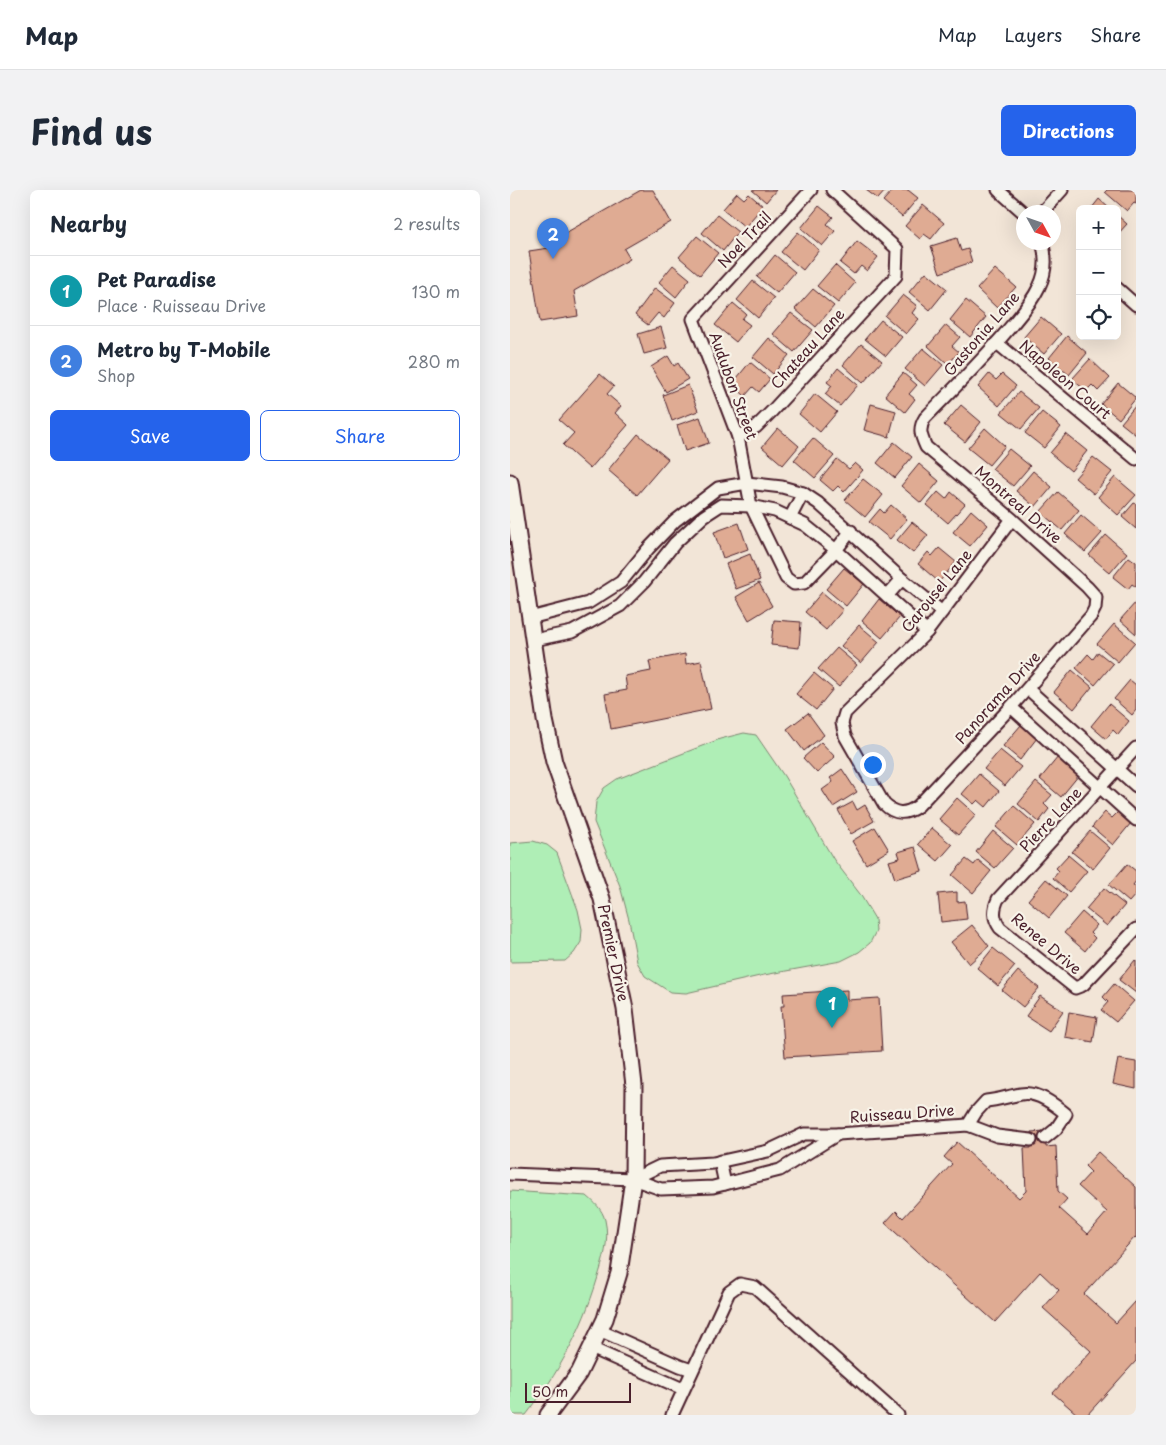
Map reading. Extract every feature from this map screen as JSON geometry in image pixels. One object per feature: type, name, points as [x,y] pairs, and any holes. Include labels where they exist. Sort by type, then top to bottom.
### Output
[{"type":"street","name":"Noel Trail","points":[[700,310],[812,190]]},
{"type":"street","name":"Chateau Lane","points":[[738,437],[756,427],[772,411],[896,276],[897,249],[832,190]]},
{"type":"street","points":[[998,190],[1016,206]]},
{"type":"street","points":[[1048,205],[1062,190]]},
{"type":"street","name":"Gastonia Lane","points":[[921,435],[921,425],[925,418],[997,343],[1030,304],[1039,287],[1046,262],[1044,250]]},
{"type":"street","points":[[1121,292],[1136,305]]},
{"type":"street","name":"Audubon Street","points":[[700,310],[693,319],[738,437],[751,506],[786,578],[794,584],[804,583],[836,550],[851,531]]},
{"type":"street","name":"Napoleon Court","points":[[997,343],[1136,459]]},
{"type":"street","name":"Montreal Drive","points":[[921,435],[926,447],[1012,519],[1096,597]]},
{"type":"street","name":"Premier Drive","points":[[510,482],[545,720],[554,762],[602,899],[625,1009],[634,1085],[633,1179],[619,1272],[605,1319],[579,1373],[548,1415]]},
{"type":"street","points":[[530,618],[588,603],[621,582],[648,549],[675,521],[718,488],[747,483],[782,487],[803,494],[818,503],[902,579],[942,612]]},
{"type":"street","points":[[790,518],[803,494]]},
{"type":"street","points":[[534,640],[572,632],[620,606],[644,582],[675,543],[704,516],[721,505],[751,506],[775,511],[804,525],[836,550],[927,632]]},
{"type":"street","name":"Carousel Lane","points":[[911,811],[904,814],[896,813],[884,804],[844,736],[842,722],[845,713],[927,632],[1012,519]]},
{"type":"street","points":[[648,549],[661,560]]},
{"type":"street","points":[[887,596],[902,579]]},
{"type":"street","name":"Panorama Drive","points":[[911,811],[918,806],[1028,689],[1091,616],[1095,608],[1096,597]]},
{"type":"street","points":[[1028,689],[1136,786]]},
{"type":"street","points":[[1011,707],[1136,820]]},
{"type":"street","name":"Pierre Lane","points":[[994,915],[994,907],[998,899],[1136,748]]},
{"type":"street","name":"Renee Drive","points":[[994,915],[1000,928],[1075,988],[1083,986],[1136,929]]},
{"type":"street","name":"Ruisseau Drive","points":[[968,1125],[986,1101],[1023,1094],[1049,1100],[1066,1114],[1056,1129],[1045,1138]]},
{"type":"street","name":"Ruisseau Drive","points":[[633,1179],[660,1166],[720,1161],[768,1150],[804,1134],[838,1134],[968,1125],[997,1136],[1031,1140]]},
{"type":"street","name":"Ruisseau Drive","points":[[510,1174],[633,1179],[661,1189],[713,1187],[780,1170],[838,1134]]},
{"type":"street","points":[[720,1161],[725,1184]]},
{"type":"street","points":[[672,1415],[677,1408],[683,1389],[729,1292],[740,1284],[755,1287],[898,1415]]},
{"type":"street","points":[[599,1330],[692,1370]]},
{"type":"street","points":[[591,1348],[683,1389]]},
{"type":"green space","points":[[744,733],[756,735],[784,776],[834,860],[860,894],[875,919],[876,931],[870,943],[859,952],[841,961],[764,975],[686,993],[670,992],[645,976],[637,962],[620,886],[594,822],[596,802],[604,788],[617,779],[720,739]]},
{"type":"green space","points":[[533,841],[547,845],[557,853],[578,910],[582,929],[581,942],[574,953],[565,961],[510,962],[510,843]]},
{"type":"green space","points":[[510,1191],[587,1196],[602,1213],[607,1236],[603,1258],[591,1298],[576,1334],[559,1367],[526,1415],[510,1415]]},
{"type":"building","points":[[641,190],[653,190],[671,222],[624,249],[630,259],[574,291],[578,316],[540,322],[529,251],[562,246],[560,236]]},
{"type":"building","points":[[752,190],[776,190],[766,202]]},
{"type":"building","points":[[866,190],[886,190],[878,199]]},
{"type":"building","points":[[893,190],[908,190],[918,198],[902,217],[883,201]]},
{"type":"building","points":[[1107,190],[1136,190],[1136,204],[1134,203],[1127,211],[1105,192]]},
{"type":"building","points":[[737,193],[744,199],[749,194],[763,206],[745,227],[723,209]]},
{"type":"building","points":[[1099,199],[1106,205],[1094,205]]},
{"type":"building","points":[[923,205],[944,223],[931,239],[924,234],[920,239],[905,226]]},
{"type":"building","points":[[819,206],[833,217],[827,224],[835,231],[822,246],[801,228]]},
{"type":"building","points":[[717,215],[738,232],[723,251],[702,233]]},
{"type":"building","points":[[1121,219],[1127,224],[1121,231]]},
{"type":"building","points":[[798,232],[819,250],[803,270],[781,252]]},
{"type":"building","points":[[697,236],[718,253],[700,275],[679,257]]},
{"type":"building","points":[[957,238],[961,251],[968,249],[972,262],[940,273],[931,246]]},
{"type":"building","points":[[857,241],[878,257],[867,271],[861,266],[854,274],[840,263]]},
{"type":"building","points":[[775,255],[795,272],[777,293],[757,277]]},
{"type":"building","points":[[673,265],[690,279],[676,297],[659,282]]},
{"type":"building","points":[[835,265],[855,283],[838,303],[817,286]]},
{"type":"building","points":[[995,269],[1016,287],[997,308],[977,289]]},
{"type":"building","points":[[926,272],[947,289],[930,310],[909,292]]},
{"type":"building","points":[[753,281],[774,298],[758,318],[737,300]]},
{"type":"building","points":[[655,288],[675,303],[664,318],[658,313],[648,325],[635,315]]},
{"type":"building","points":[[813,289],[834,306],[816,327],[795,309]]},
{"type":"building","points":[[903,295],[917,306],[912,313],[919,319],[906,334],[885,316]]},
{"type":"building","points":[[966,300],[986,317],[970,337],[950,320]]},
{"type":"building","points":[[733,303],[746,314],[742,319],[750,325],[736,342],[715,325]]},
{"type":"building","points":[[791,313],[813,330],[794,352],[773,334]]},
{"type":"building","points":[[1041,317],[1061,334],[1044,354],[1024,337]]},
{"type":"building","points":[[881,320],[902,337],[886,356],[865,339]]},
{"type":"building","points":[[946,325],[960,337],[952,346],[959,352],[948,364],[928,346]]},
{"type":"building","points":[[661,327],[667,348],[644,354],[638,334]]},
{"type":"building","points":[[1067,336],[1087,353],[1069,375],[1049,358]]},
{"type":"building","points":[[769,338],[789,355],[773,374],[753,357]]},
{"type":"building","points":[[861,344],[882,361],[863,383],[843,365]]},
{"type":"building","points":[[923,348],[943,365],[925,386],[905,369]]},
{"type":"building","points":[[668,356],[674,366],[678,363],[688,379],[666,392],[651,367]]},
{"type":"building","points":[[1090,359],[1110,378],[1098,391],[1092,385],[1086,391],[1072,379]]},
{"type":"building","points":[[750,362],[770,379],[759,392],[753,387],[745,396],[732,384]]},
{"type":"building","points":[[838,368],[858,385],[840,406],[825,394],[832,386],[827,382]]},
{"type":"building","points":[[903,373],[917,385],[909,394],[915,399],[905,412],[885,395]]},
{"type":"building","points":[[600,374],[614,386],[607,394],[621,406],[615,413],[628,425],[590,469],[563,445],[574,433],[559,420]]},
{"type":"building","points":[[989,374],[996,380],[1002,374],[1016,386],[999,406],[978,387]]},
{"type":"building","points":[[1118,383],[1136,398],[1119,419],[1101,404]]},
{"type":"building","points":[[688,385],[698,411],[672,421],[663,395]]},
{"type":"building","points":[[1019,392],[1039,408],[1021,429],[1001,413]]},
{"type":"building","points":[[815,394],[837,412],[820,432],[799,414]]},
{"type":"building","points":[[871,404],[896,411],[889,437],[864,430]]},
{"type":"building","points":[[961,405],[981,422],[965,442],[944,425]]},
{"type":"building","points":[[1136,405],[1136,435],[1121,423]]},
{"type":"building","points":[[1042,412],[1061,427],[1044,448],[1025,433]]},
{"type":"building","points":[[700,417],[709,443],[685,451],[677,425]]},
{"type":"building","points":[[778,428],[799,446],[783,465],[762,447]]},
{"type":"building","points":[[985,428],[1005,446],[989,465],[968,448]]},
{"type":"building","points":[[638,434],[668,459],[637,495],[608,470]]},
{"type":"building","points":[[1066,434],[1087,451],[1071,471],[1050,453]]},
{"type":"building","points":[[813,438],[834,456],[815,478],[794,460]]},
{"type":"building","points":[[894,442],[912,457],[895,478],[877,463]]},
{"type":"building","points":[[1009,449],[1030,466],[1013,486],[992,469]]},
{"type":"building","points":[[1093,457],[1112,472],[1094,494],[1075,478]]},
{"type":"building","points":[[837,459],[849,469],[855,463],[863,470],[844,492],[838,486],[833,491],[820,480]]},
{"type":"building","points":[[919,464],[939,481],[921,503],[901,486]]},
{"type":"building","points":[[1033,471],[1052,487],[1035,507],[1016,491]]},
{"type":"building","points":[[1115,477],[1136,495],[1118,515],[1098,497]]},
{"type":"building","points":[[863,479],[883,495],[865,517],[845,500]]},
{"type":"building","points":[[938,492],[946,499],[951,492],[965,504],[948,523],[927,505]]},
{"type":"building","points":[[1058,492],[1079,510],[1062,530],[1040,512]]},
{"type":"building","points":[[1134,503],[1136,504],[1136,529],[1122,517]]},
{"type":"building","points":[[891,505],[907,519],[890,539],[869,522],[880,509],[884,513]]},
{"type":"building","points":[[971,510],[988,525],[970,546],[953,532]]},
{"type":"building","points":[[1081,515],[1102,533],[1085,552],[1065,534]]},
{"type":"building","points":[[912,522],[928,535],[913,553],[897,540]]},
{"type":"building","points":[[739,523],[748,549],[723,558],[714,532]]},
{"type":"building","points":[[1106,535],[1127,553],[1110,573],[1089,555]]},
{"type":"building","points":[[939,548],[956,562],[939,582],[918,564],[928,552],[932,556]]},
{"type":"building","points":[[750,554],[760,580],[736,589],[726,564]]},
{"type":"building","points":[[1129,557],[1136,562],[1136,587],[1132,584],[1128,589],[1113,577]]},
{"type":"building","points":[[844,568],[864,584],[846,606],[826,589]]},
{"type":"building","points":[[759,583],[772,606],[749,620],[736,597]]},
{"type":"building","points":[[822,592],[843,610],[826,630],[805,612]]},
{"type":"building","points":[[879,599],[900,617],[882,638],[862,621]]},
{"type":"building","points":[[1136,602],[1136,634],[1120,620]]},
{"type":"building","points":[[774,620],[801,622],[799,648],[771,645]]},
{"type":"building","points":[[1114,624],[1135,642],[1118,662],[1097,644]]},
{"type":"building","points":[[859,625],[879,642],[861,663],[841,646]]},
{"type":"building","points":[[837,648],[857,665],[839,687],[818,669]]},
{"type":"building","points":[[1098,652],[1113,664],[1095,685],[1076,668],[1088,654],[1093,659]]},
{"type":"building","points":[[685,654],[686,664],[701,661],[711,709],[611,729],[605,694],[627,690],[625,676],[651,671],[649,661]]},
{"type":"building","points":[[1072,670],[1092,687],[1074,709],[1054,692]]},
{"type":"building","points":[[814,673],[833,689],[816,710],[796,694]]},
{"type":"building","points":[[1130,680],[1136,685],[1136,710],[1132,715],[1114,699]]},
{"type":"building","points":[[1109,704],[1129,721],[1118,735],[1113,730],[1106,739],[1091,726]]},
{"type":"building","points":[[808,713],[824,735],[804,751],[787,729]]},
{"type":"building","points":[[1021,725],[1037,738],[1020,760],[1003,746]]},
{"type":"building","points":[[821,742],[835,757],[817,773],[803,758]]},
{"type":"building","points":[[1000,750],[1021,767],[1005,786],[984,769]]},
{"type":"building","points":[[1058,757],[1079,775],[1061,797],[1040,779]]},
{"type":"building","points":[[842,769],[857,792],[833,807],[822,790],[833,782],[830,778]]},
{"type":"building","points":[[979,774],[999,791],[986,807],[978,800],[974,804],[962,794]]},
{"type":"building","points":[[1036,782],[1052,795],[1044,804],[1049,809],[1039,822],[1018,804]]},
{"type":"building","points":[[957,798],[976,815],[958,835],[939,819]]},
{"type":"building","points":[[853,802],[857,810],[865,805],[874,821],[851,834],[838,810]]},
{"type":"building","points":[[1014,806],[1035,824],[1017,845],[996,827]]},
{"type":"building","points":[[1105,812],[1112,818],[1118,812],[1131,823],[1113,845],[1092,827]]},
{"type":"building","points":[[875,827],[889,850],[866,864],[852,841]]},
{"type":"building","points":[[932,828],[952,845],[938,861],[918,844]]},
{"type":"building","points":[[993,831],[1013,848],[995,868],[976,852]]},
{"type":"building","points":[[1090,831],[1110,848],[1093,869],[1072,852]]},
{"type":"building","points":[[915,847],[922,871],[895,879],[889,861],[900,858],[898,852]]},
{"type":"building","points":[[1068,855],[1087,871],[1069,892],[1053,878],[1059,871],[1056,868]]},
{"type":"building","points":[[966,859],[974,865],[978,860],[991,871],[973,893],[952,875]]},
{"type":"building","points":[[1127,864],[1136,871],[1136,881],[1133,885],[1136,887],[1136,894],[1129,902],[1109,885]]},
{"type":"building","points":[[1046,879],[1067,896],[1049,918],[1028,900]]},
{"type":"building","points":[[1104,888],[1125,905],[1107,926],[1086,909]]},
{"type":"building","points":[[957,892],[957,902],[965,901],[967,919],[941,922],[938,894]]},
{"type":"building","points":[[1082,912],[1097,925],[1090,933],[1095,938],[1085,951],[1064,933]]},
{"type":"building","points":[[972,925],[989,946],[969,964],[951,942]]},
{"type":"building","points":[[993,948],[1015,966],[998,986],[977,968]]},
{"type":"building","points":[[1136,961],[1136,993],[1119,980]]},
{"type":"building","points":[[1018,971],[1039,988],[1023,1007],[1002,990]]},
{"type":"building","points":[[1114,984],[1134,1001],[1116,1022],[1101,1010],[1108,1002],[1103,997]]},
{"type":"building","points":[[847,990],[847,1000],[879,998],[882,1051],[785,1057],[781,1006],[784,1006],[783,994]]},
{"type":"building","points":[[1040,996],[1063,1011],[1049,1031],[1026,1016]]},
{"type":"building","points":[[1069,1012],[1097,1017],[1093,1042],[1065,1037]]},
{"type":"building","points":[[1118,1059],[1136,1062],[1136,1089],[1113,1084]]},
{"type":"building","points":[[1045,1131],[1046,1147],[1056,1146],[1058,1191],[1067,1199],[1059,1208],[1088,1234],[1107,1212],[1078,1186],[1091,1172],[1085,1166],[1098,1152],[1136,1187],[1136,1238],[1084,1294],[1116,1323],[1136,1301],[1136,1361],[1087,1415],[1078,1415],[1053,1393],[1091,1351],[1043,1308],[1059,1290],[1040,1272],[995,1322],[885,1223],[896,1211],[903,1218],[952,1164],[944,1157],[957,1142],[1019,1198],[1026,1191],[1024,1148],[1031,1148],[1031,1132]]},
{"type":"place","name":"Metro by T-Mobile","points":[[553,259]]},
{"type":"place","name":"Pet Paradise","points":[[832,1028]]}]
